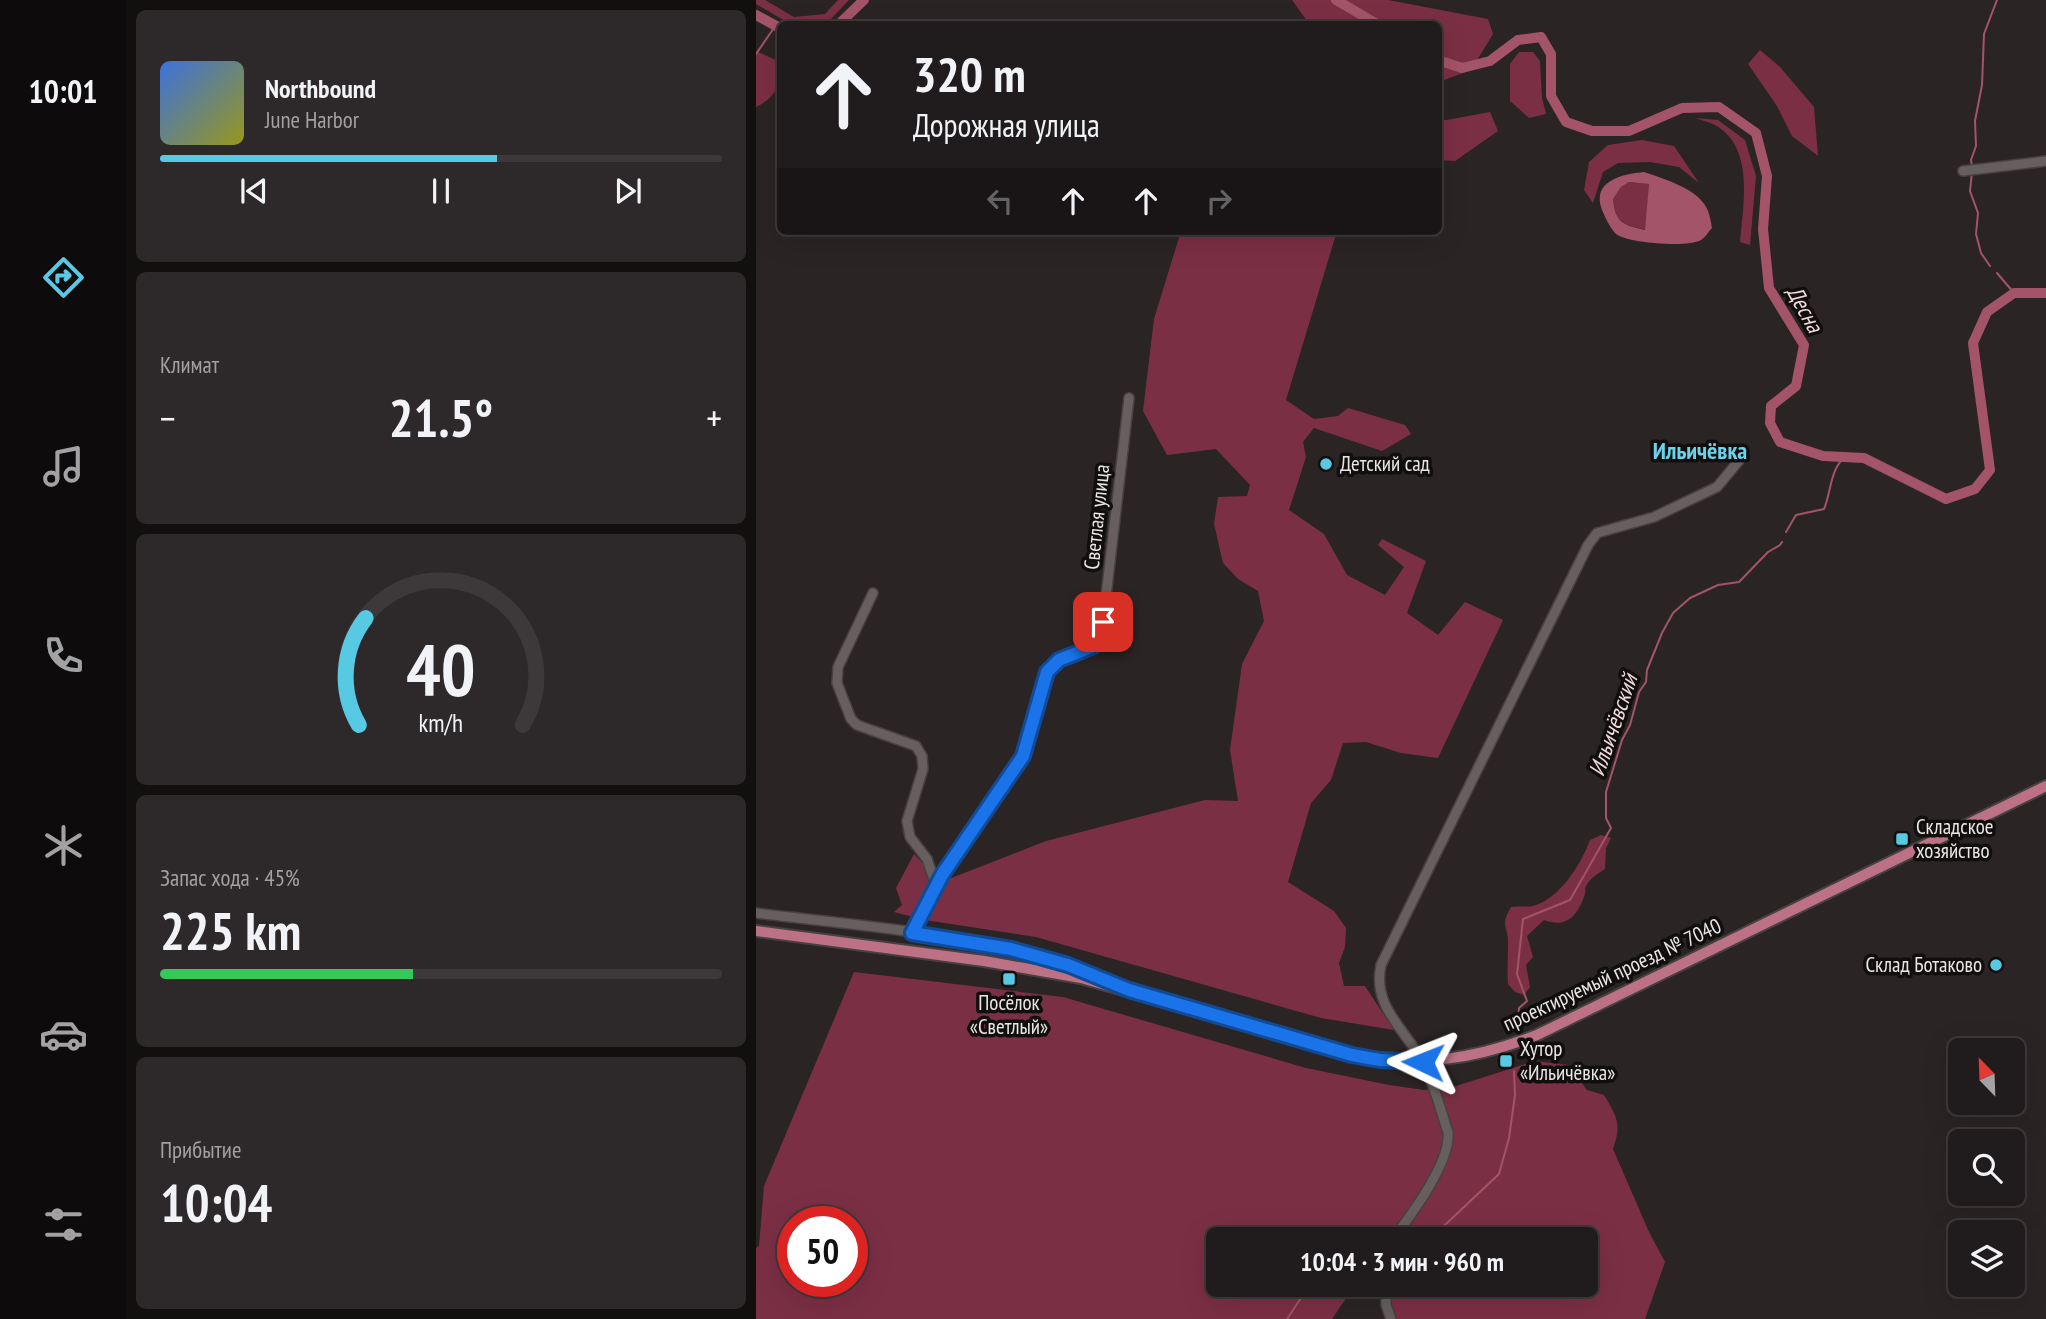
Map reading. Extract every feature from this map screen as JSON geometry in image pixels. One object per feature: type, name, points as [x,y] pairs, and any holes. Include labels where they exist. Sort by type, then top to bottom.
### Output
[{"type":"main road","name":"проектируемый проезд № 7040","points":[[756,931],[1036,968],[1129,990],[1352,1055],[1380,1060],[1423,1062],[1473,1055],[1537,1035],[2046,786]]},
{"type":"street","points":[[1964,171],[2046,161]]},
{"type":"street","name":"Светлая улица","points":[[912,933],[942,875],[1023,756],[1047,672],[1059,660],[1094,646],[1103,622],[1129,398]]},
{"type":"street","points":[[1402,1227],[1424,1196],[1449,1142],[1448,1132],[1423,1062],[1382,1000],[1378,980],[1381,965],[1588,545],[1597,533],[1654,517],[1708,492],[1717,486],[1742,457]]},
{"type":"street","points":[[873,593],[838,667],[837,683],[851,719],[857,725],[916,746],[922,756],[923,769],[907,821],[910,837],[927,859],[936,885]]},
{"type":"street","points":[[756,913],[1011,949],[1068,965],[1129,990]]},
{"type":"street","points":[[1386,1297],[1391,1319]]},
{"type":"shaded area","points":[[756,0],[765,0],[794,17],[825,14],[838,0],[849,0],[830,20],[822,21],[785,21],[756,4]]},
{"type":"shaded area","points":[[1292,0],[1388,0],[1488,19],[1493,34],[1471,70],[1442,81],[1442,21],[1307,21]]},
{"type":"shaded area","points":[[1760,50],[1780,67],[1814,107],[1818,156],[1792,136],[1777,106],[1748,64]]},
{"type":"shaded area","points":[[756,51],[777,61],[777,85],[769,99],[756,107]]},
{"type":"shaded area","points":[[1519,52],[1533,52],[1540,61],[1542,98],[1546,114],[1529,118],[1510,101],[1510,64]]},
{"type":"shaded area","points":[[1490,112],[1498,131],[1455,161],[1442,160],[1442,120]]},
{"type":"shaded area","points":[[1695,118],[1718,120],[1745,140],[1756,176],[1750,245],[1740,242],[1744,178],[1736,147],[1728,135],[1715,125]]},
{"type":"shaded area","points":[[1642,140],[1674,146],[1699,183],[1679,167],[1650,162],[1618,163],[1603,172],[1593,203],[1584,190],[1589,162],[1608,145]]},
{"type":"shaded area","points":[[1644,172],[1690,191],[1704,203],[1712,228],[1701,240],[1684,244],[1644,242],[1616,234],[1602,210],[1601,192],[1618,177]],"holes":[[[1629,182],[1649,184],[1645,230],[1622,222],[1616,213],[1613,199],[1621,187]]]},
{"type":"shaded area","points":[[1629,182],[1649,184],[1646,230],[1622,222],[1616,213],[1613,199],[1621,187]]},
{"type":"shaded area","points":[[1180,235],[1336,235],[1286,400],[1314,419],[1338,416],[1348,408],[1405,425],[1411,434],[1382,451],[1314,428],[1303,442],[1306,457],[1289,510],[1324,534],[1347,575],[1385,595],[1404,567],[1378,545],[1382,539],[1426,561],[1407,613],[1438,635],[1465,602],[1503,620],[1438,758],[1401,753],[1366,742],[1343,743],[1331,780],[1311,803],[1288,882],[1334,911],[1346,928],[1345,947],[1339,963],[1344,986],[1365,986],[1394,1030],[1321,1018],[1036,937],[925,920],[894,912],[902,905],[896,888],[914,854],[941,882],[1046,841],[1205,800],[1238,801],[1230,750],[1242,664],[1264,621],[1258,591],[1238,579],[1223,563],[1214,524],[1218,497],[1247,496],[1250,485],[1216,449],[1167,455],[1143,411],[1154,319]]},
{"type":"shaded area","points":[[1601,835],[1611,838],[1606,848],[1605,869],[1587,885],[1575,914],[1559,923],[1544,920],[1527,936],[1533,957],[1526,965],[1530,987],[1524,995],[1515,992],[1508,984],[1508,938],[1505,923],[1507,914],[1511,907],[1533,906],[1552,896],[1575,870],[1590,840]]},
{"type":"shaded area","points":[[854,972],[1063,997],[1306,1068],[1424,1090],[1453,1087],[1535,1061],[1568,1065],[1587,1090],[1604,1095],[1612,1109],[1618,1127],[1613,1149],[1665,1262],[1645,1319],[1395,1319],[1388,1297],[1598,1297],[1598,1227],[1206,1227],[1206,1297],[1347,1297],[1332,1319],[756,1319],[756,1248],[759,1246],[764,1186]]},
{"type":"waterway","name":"Десна","points":[[842,21],[864,0]]},
{"type":"waterway","name":"Десна","points":[[1336,0],[1372,21]]},
{"type":"waterway","points":[[1972,166],[1971,160],[1976,146],[1975,121],[1982,85],[1984,34],[1997,0]]},
{"type":"waterway","name":"Десна","points":[[756,15],[777,26]]},
{"type":"waterway","points":[[756,54],[776,25]]},
{"type":"waterway","name":"Десна","points":[[1442,61],[1462,68],[1490,61],[1518,40],[1541,37],[1551,54],[1551,96],[1566,122],[1592,131],[1629,131],[1682,108],[1719,107],[1756,133],[1767,176],[1763,229],[1769,288],[1804,345],[1796,386],[1771,406],[1770,423],[1780,442],[1823,456],[1864,458],[1946,499],[1975,489],[1990,470],[1973,343],[1987,312],[2014,293],[2046,293]]},
{"type":"waterway","points":[[1972,172],[1970,191],[1978,213],[1976,234],[1981,253],[1990,266]]},
{"type":"waterway","points":[[1997,273],[2014,293]]},
{"type":"waterway","points":[[1786,532],[1796,515],[1824,509],[1836,468],[1845,457]]},
{"type":"waterway","name":"Ильичёвский","points":[[1518,1020],[1519,1008],[1527,1001],[1517,974],[1523,919],[1570,900],[1611,828],[1606,818],[1606,792],[1639,692],[1646,682],[1647,670],[1673,613],[1690,598],[1718,585],[1739,582],[1768,552],[1782,542]]},
{"type":"waterway","points":[[1443,1227],[1499,1174],[1509,1138],[1515,1095],[1514,1071]]},
{"type":"waterway","points":[[1287,1319],[1303,1297]]},
{"type":"place","name":"Детский сад","points":[[1326,464]]},
{"type":"place","name":"Складское хозяйство","points":[[1902,839]]},
{"type":"place","name":"Склад Ботаково","points":[[1996,965]]},
{"type":"place","name":"Посёлок «Светлый»","points":[[1009,979]]},
{"type":"place","name":"Хутор «Ильичёвка»","points":[[1506,1061]]},
{"type":"district","name":"Ильичёвка","points":[[1700,451]]},
{"type":"route","points":[[1103,622],[1094,646],[1059,660],[1047,672],[1023,756],[942,875],[912,933],[1011,949],[1068,965],[1129,990],[1352,1055],[1380,1060],[1423,1062]]}]
